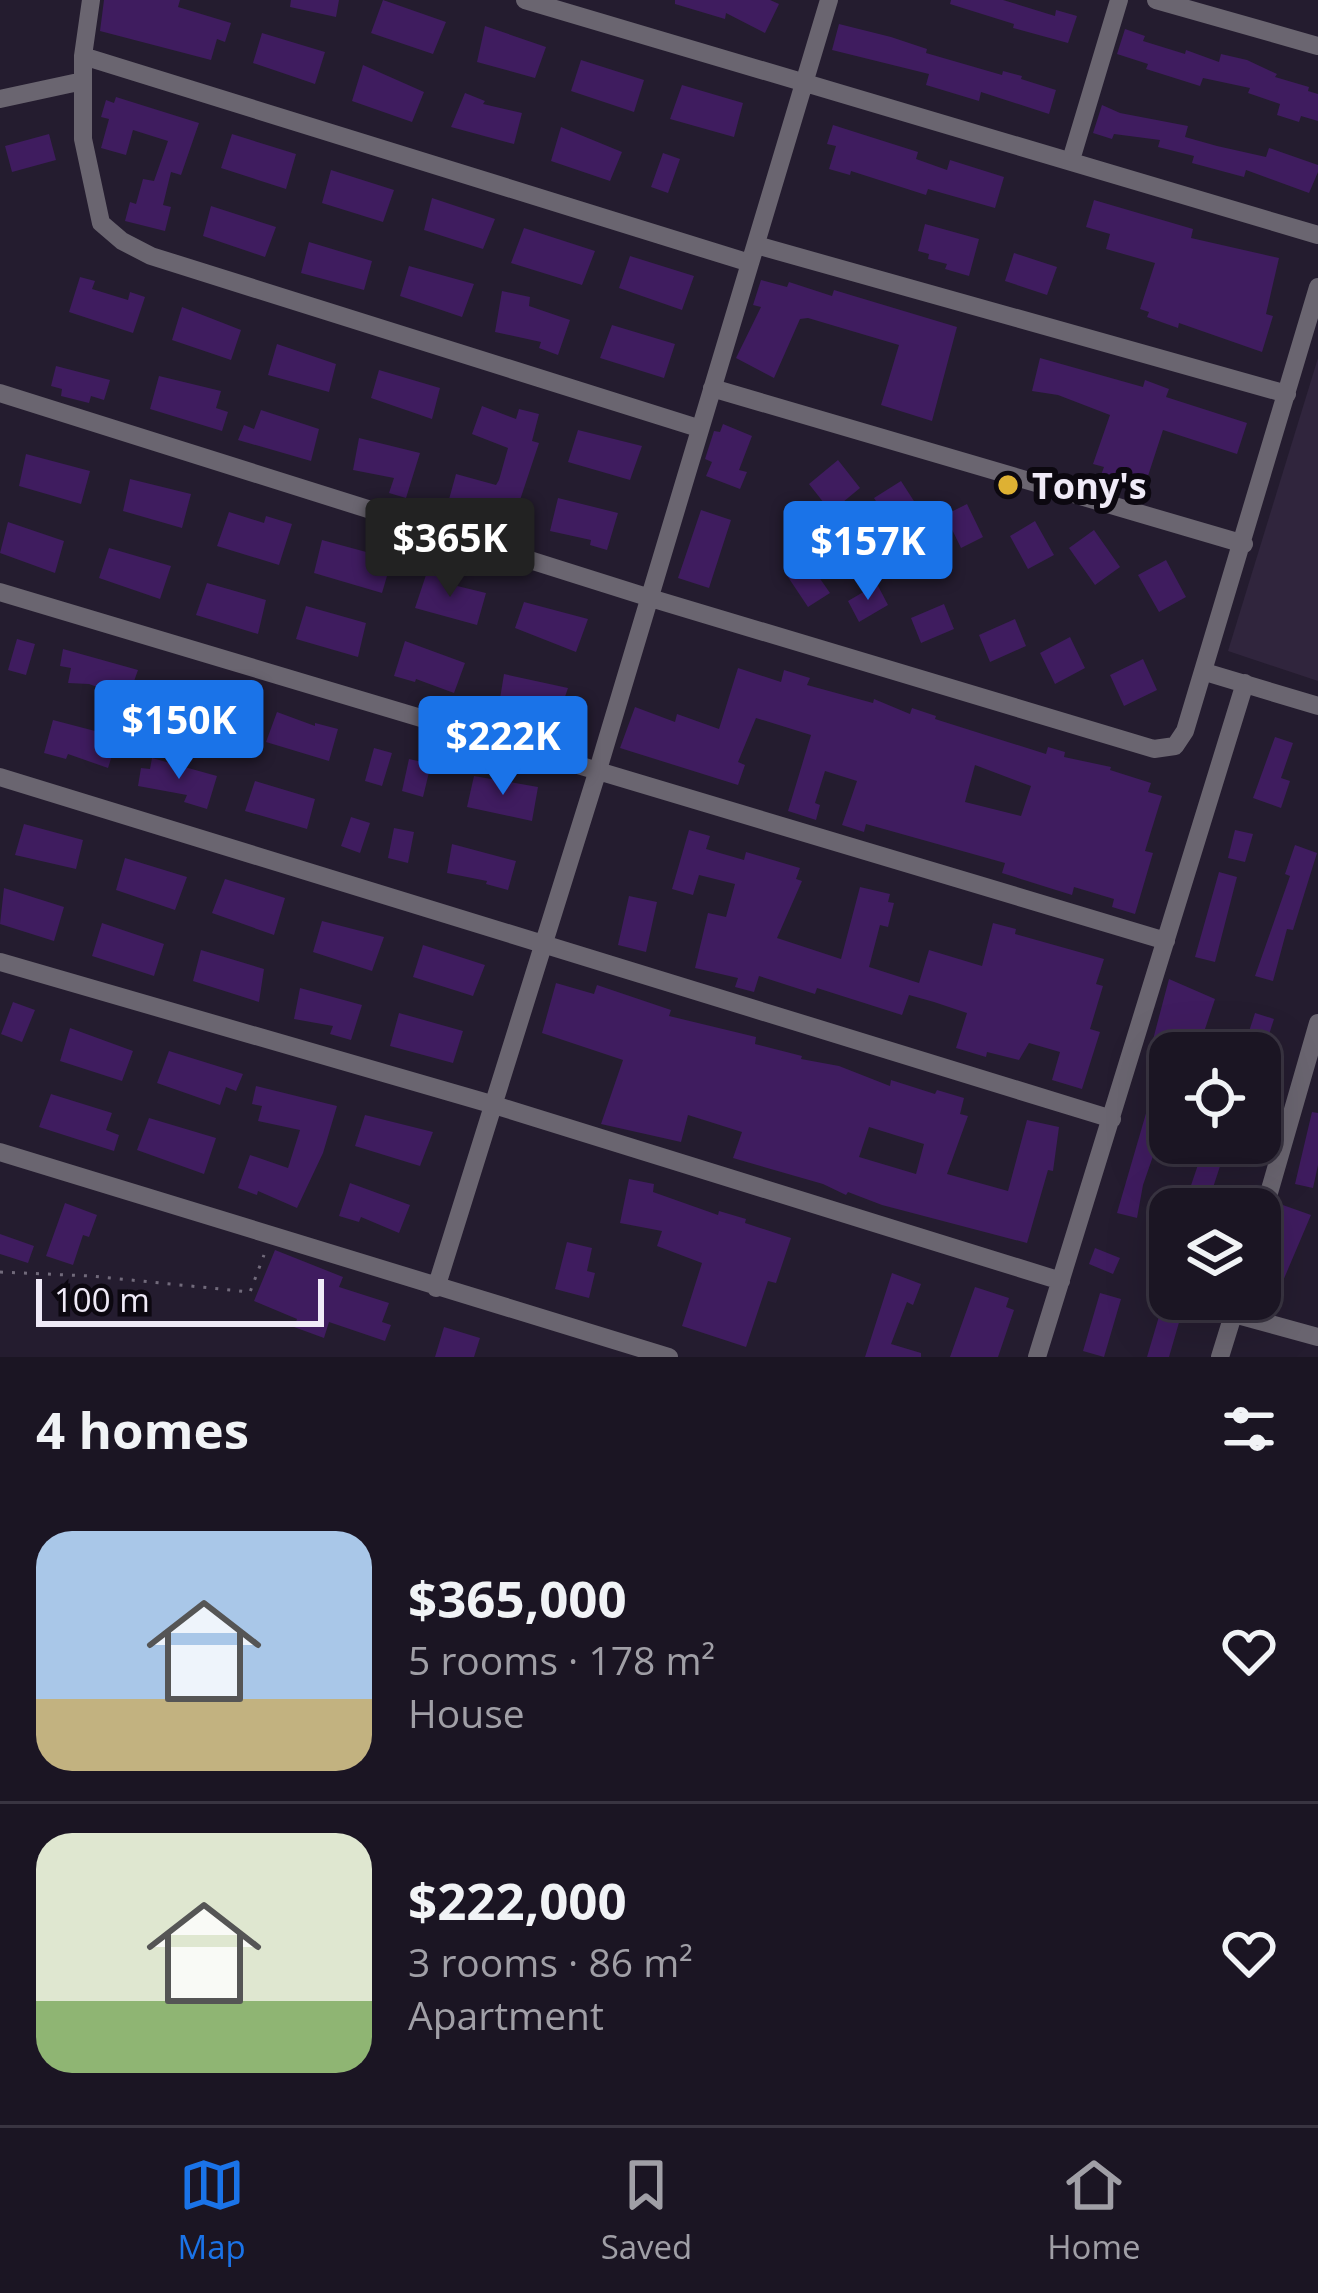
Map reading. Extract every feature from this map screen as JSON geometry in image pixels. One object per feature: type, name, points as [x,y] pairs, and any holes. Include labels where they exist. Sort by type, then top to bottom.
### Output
[{"type":"street","points":[[91,0],[82,56],[83,139],[101,223],[122,241],[151,256],[698,428]]},
{"type":"street","points":[[525,0],[1318,236]]},
{"type":"street","points":[[436,1288],[597,773],[829,0]]},
{"type":"street","points":[[1071,160],[1119,0]]},
{"type":"street","points":[[1156,0],[1318,46]]},
{"type":"street","points":[[82,56],[753,254],[1287,394]]},
{"type":"street","points":[[0,99],[83,81]]},
{"type":"street","points":[[0,393],[647,597],[1154,749],[1175,746],[1185,731],[1318,287]]},
{"type":"street","points":[[712,388],[1244,544]]},
{"type":"street","points":[[0,592],[1166,941]]},
{"type":"street","points":[[1205,672],[1318,706]]},
{"type":"street","points":[[1037,1357],[1245,683]]},
{"type":"street","points":[[0,777],[1112,1119]]},
{"type":"street","points":[[0,962],[490,1105],[1061,1281]]},
{"type":"street","points":[[1270,1188],[1318,1023]]},
{"type":"street","points":[[0,1152],[669,1357]]},
{"type":"street","points":[[1220,1357],[1232,1320]]},
{"type":"street","points":[[1273,1320],[1318,1337]]},
{"type":"path","points":[[0,1272],[250,1292],[270,1235]]},
{"type":"shaded area","points":[[1318,358],[1318,681],[1228,651]]},
{"type":"building","points":[[104,0],[180,0],[178,7],[231,23],[225,42],[217,39],[211,60],[100,31]]},
{"type":"building","points":[[291,0],[339,0],[336,17],[290,7]]},
{"type":"building","points":[[383,0],[446,22],[433,54],[371,33]]},
{"type":"building","points":[[675,0],[770,0],[779,4],[765,33],[726,13],[725,19],[675,4]]},
{"type":"building","points":[[951,0],[1003,0],[1055,16],[1056,10],[1077,16],[1068,43],[1013,28],[1014,24],[950,4]]},
{"type":"building","points":[[839,24],[1056,90],[1049,114],[981,92],[979,101],[926,85],[929,74],[832,50]]},
{"type":"building","points":[[485,26],[546,47],[535,78],[477,62]]},
{"type":"building","points":[[1125,29],[1145,36],[1143,41],[1185,54],[1186,50],[1219,62],[1221,54],[1247,60],[1277,74],[1275,77],[1309,87],[1308,91],[1318,94],[1318,121],[1301,116],[1299,122],[1277,115],[1280,104],[1248,93],[1250,88],[1203,78],[1200,86],[1146,69],[1148,64],[1117,54]]},
{"type":"building","points":[[262,33],[325,52],[315,84],[253,63]]},
{"type":"building","points":[[581,60],[644,80],[634,112],[571,91]]},
{"type":"building","points":[[363,65],[424,92],[412,122],[352,101]]},
{"type":"building","points":[[682,85],[743,103],[734,137],[670,119]]},
{"type":"building","points":[[465,93],[485,101],[483,104],[522,113],[514,144],[451,127]]},
{"type":"building","points":[[116,97],[199,123],[181,175],[171,172],[163,205],[171,207],[165,231],[125,221],[143,179],[154,181],[168,141],[133,130],[126,155],[101,148],[109,119],[101,117],[106,100],[114,103]]},
{"type":"building","points":[[1102,105],[1188,126],[1185,137],[1217,146],[1266,157],[1269,148],[1318,165],[1318,172],[1309,193],[1246,170],[1244,177],[1192,163],[1194,156],[1158,147],[1160,140],[1114,134],[1112,139],[1093,133]]},
{"type":"building","points":[[833,125],[918,152],[916,159],[947,170],[950,160],[1004,177],[995,208],[829,169],[836,146],[827,144]]},
{"type":"building","points":[[561,127],[622,152],[610,181],[551,161]]},
{"type":"building","points":[[49,134],[56,160],[12,172],[5,146]]},
{"type":"building","points":[[232,134],[296,154],[286,189],[221,168]]},
{"type":"building","points":[[663,153],[680,159],[668,193],[651,187]]},
{"type":"building","points":[[331,170],[394,190],[383,222],[322,203]]},
{"type":"building","points":[[432,198],[495,219],[483,249],[424,230]]},
{"type":"building","points":[[1094,200],[1193,229],[1191,238],[1279,258],[1266,314],[1273,316],[1262,352],[1147,317],[1149,312],[1140,309],[1155,263],[1106,249],[1110,234],[1086,227]]},
{"type":"building","points":[[211,206],[276,227],[265,257],[203,236]]},
{"type":"building","points":[[925,224],[979,239],[969,276],[945,269],[947,264],[918,251]]},
{"type":"building","points":[[524,228],[595,251],[582,285],[511,263]]},
{"type":"building","points":[[309,242],[372,261],[364,290],[301,273]]},
{"type":"building","points":[[1014,253],[1057,267],[1047,295],[1005,281]]},
{"type":"building","points":[[630,256],[694,276],[682,310],[619,288]]},
{"type":"building","points":[[409,266],[474,284],[462,317],[400,296]]},
{"type":"building","points":[[80,277],[95,281],[92,289],[128,300],[130,292],[145,297],[133,333],[69,312]]},
{"type":"building","points":[[761,280],[787,287],[789,282],[832,296],[834,290],[957,327],[932,421],[881,405],[899,345],[808,318],[800,319],[774,378],[736,358],[761,307],[753,305]]},
{"type":"building","points":[[502,291],[530,297],[529,306],[570,320],[558,355],[539,348],[541,342],[495,332]]},
{"type":"building","points":[[182,307],[241,330],[231,360],[172,340]]},
{"type":"building","points":[[612,325],[675,344],[664,378],[600,358]]},
{"type":"building","points":[[277,344],[336,364],[329,392],[268,375]]},
{"type":"building","points":[[1040,358],[1143,387],[1145,380],[1169,389],[1166,397],[1247,423],[1237,454],[1163,430],[1146,482],[1136,478],[1134,486],[1101,475],[1104,467],[1093,464],[1110,415],[1058,395],[1032,391]]},
{"type":"building","points":[[56,366],[110,380],[104,400],[91,396],[89,403],[61,396],[62,389],[51,386]]},
{"type":"building","points":[[379,370],[440,388],[432,419],[371,398]]},
{"type":"building","points":[[159,376],[221,391],[216,408],[228,412],[222,431],[150,409]]},
{"type":"building","points":[[482,406],[516,419],[519,409],[539,414],[532,441],[539,443],[519,503],[527,506],[520,526],[448,503],[456,474],[496,485],[499,480],[508,448],[472,434]]},
{"type":"building","points":[[261,410],[319,429],[311,461],[238,440],[244,425],[254,429]]},
{"type":"building","points":[[723,424],[752,436],[739,470],[747,472],[740,489],[706,476],[712,462],[705,459],[714,431],[720,432]]},
{"type":"building","points":[[578,430],[642,446],[630,480],[568,462]]},
{"type":"building","points":[[359,438],[420,453],[406,498],[389,493],[394,478],[353,470]]},
{"type":"building","points":[[26,454],[90,471],[81,504],[19,486]]},
{"type":"building","points":[[838,460],[860,488],[831,512],[809,484]]},
{"type":"building","points":[[130,479],[191,494],[182,528],[123,511]]},
{"type":"building","points":[[901,481],[921,512],[894,529],[874,498]]},
{"type":"building","points":[[558,498],[618,513],[607,550],[590,545],[591,540],[550,531]]},
{"type":"building","points":[[967,504],[983,537],[961,548],[945,515]]},
{"type":"building","points":[[701,510],[731,520],[709,588],[678,578]]},
{"type":"building","points":[[229,512],[264,523],[266,516],[292,524],[279,565],[217,546]]},
{"type":"building","points":[[1035,521],[1054,555],[1028,569],[1010,536]]},
{"type":"building","points":[[8,522],[64,541],[55,573],[0,553]]},
{"type":"building","points":[[1094,530],[1120,567],[1095,585],[1069,548]]},
{"type":"building","points":[[322,540],[392,559],[382,593],[314,573]]},
{"type":"building","points":[[109,548],[171,566],[160,599],[99,578]]},
{"type":"building","points":[[807,560],[830,593],[808,607],[786,574]]},
{"type":"building","points":[[1166,560],[1186,597],[1159,612],[1138,575]]},
{"type":"building","points":[[427,572],[447,579],[445,583],[486,593],[477,625],[415,608]]},
{"type":"building","points":[[207,583],[266,600],[258,634],[196,615]]},
{"type":"building","points":[[877,584],[888,605],[859,622],[848,601]]},
{"type":"building","points":[[524,602],[588,619],[576,652],[515,628]]},
{"type":"building","points":[[944,604],[954,629],[921,643],[911,618]]},
{"type":"building","points":[[306,606],[366,623],[358,657],[296,639]]},
{"type":"building","points":[[1015,619],[1026,646],[990,662],[979,635]]},
{"type":"building","points":[[1070,637],[1085,668],[1055,684],[1040,653]]},
{"type":"building","points":[[17,639],[35,644],[26,675],[8,670]]},
{"type":"building","points":[[405,641],[465,663],[454,693],[394,676]]},
{"type":"building","points":[[63,649],[138,670],[128,698],[89,684],[68,683],[71,668],[60,666]]},
{"type":"building","points":[[1143,659],[1157,690],[1124,706],[1110,675]]},
{"type":"building","points":[[738,668],[781,682],[784,670],[810,678],[807,685],[873,703],[874,699],[910,714],[912,708],[1046,754],[1048,747],[1065,752],[1064,757],[1111,767],[1151,783],[1148,792],[1162,796],[1145,851],[1153,853],[1135,914],[1112,907],[1114,899],[1074,887],[1072,895],[1002,873],[1005,863],[866,824],[864,832],[842,825],[857,781],[825,771],[815,803],[820,805],[816,820],[788,811],[811,735],[756,718],[738,762],[745,765],[738,785],[620,748],[635,707],[675,722],[677,714],[719,729]],"holes":[[[975,765],[1031,786],[1021,816],[965,802]]]},
{"type":"building","points":[[504,674],[568,688],[556,723],[537,716],[539,712],[499,705]]},
{"type":"building","points":[[172,691],[235,705],[226,736],[166,721]]},
{"type":"building","points":[[277,712],[338,729],[329,761],[266,742]]},
{"type":"building","points":[[53,720],[118,737],[108,768],[68,754],[66,759],[44,753]]},
{"type":"building","points":[[1275,737],[1293,743],[1281,778],[1290,781],[1281,808],[1253,798]]},
{"type":"building","points":[[374,748],[392,753],[382,786],[365,781]]},
{"type":"building","points":[[152,758],[217,776],[207,809],[184,802],[187,795],[138,786],[141,768],[150,769]]},
{"type":"building","points":[[409,759],[431,764],[423,797],[402,791]]},
{"type":"building","points":[[474,776],[538,787],[532,821],[467,807]]},
{"type":"building","points":[[255,781],[315,799],[307,829],[245,811]]},
{"type":"building","points":[[351,817],[370,823],[360,853],[341,846]]},
{"type":"building","points":[[24,824],[83,840],[76,869],[15,855]]},
{"type":"building","points":[[394,828],[414,832],[408,863],[388,858]]},
{"type":"building","points":[[689,830],[710,836],[706,849],[744,860],[746,852],[800,868],[796,879],[802,881],[777,938],[841,959],[860,887],[890,894],[888,902],[894,903],[888,927],[880,925],[869,967],[919,983],[929,950],[982,966],[993,923],[1016,929],[1015,934],[1104,959],[1096,984],[1103,986],[1090,1029],[1100,1032],[1082,1089],[1052,1080],[1060,1052],[1029,1043],[1019,1060],[956,1048],[967,1013],[934,1002],[909,995],[902,1015],[817,988],[815,994],[759,976],[754,992],[735,987],[738,978],[695,968],[708,913],[726,917],[735,884],[699,875],[693,895],[672,889]]},
{"type":"building","points":[[1235,830],[1253,834],[1245,862],[1228,858]]},
{"type":"building","points":[[452,844],[516,861],[508,890],[447,873]]},
{"type":"building","points":[[1295,845],[1317,853],[1293,930],[1287,929],[1273,981],[1255,976],[1290,876],[1285,874]]},
{"type":"building","points":[[125,858],[187,877],[175,910],[116,890]]},
{"type":"building","points":[[1219,872],[1237,877],[1215,962],[1195,957]]},
{"type":"building","points":[[225,879],[285,898],[274,935],[212,913]]},
{"type":"building","points":[[4,888],[64,907],[54,941],[0,924]]},
{"type":"building","points":[[629,896],[657,902],[646,952],[618,945]]},
{"type":"building","points":[[322,921],[384,937],[372,971],[313,952]]},
{"type":"building","points":[[102,923],[164,944],[154,976],[92,956]]},
{"type":"building","points":[[423,945],[485,965],[473,996],[413,977]]},
{"type":"building","points":[[201,950],[264,969],[259,1002],[193,981]]},
{"type":"building","points":[[1169,979],[1215,999],[1204,1032],[1155,1032]]},
{"type":"building","points":[[556,983],[594,994],[597,985],[671,1010],[669,1016],[756,1037],[755,1044],[801,1059],[839,1066],[890,1086],[891,1080],[964,1098],[960,1114],[968,1116],[947,1174],[1008,1191],[1027,1120],[1059,1127],[1053,1171],[1048,1170],[1027,1243],[882,1205],[733,1158],[742,1132],[688,1115],[681,1142],[601,1124],[623,1060],[542,1033]],"holes":[[[869,1127],[924,1144],[916,1174],[859,1157]]]},
{"type":"building","points":[[300,988],[362,1005],[351,1040],[330,1034],[333,1026],[294,1019]]},
{"type":"building","points":[[13,1002],[35,1010],[22,1042],[1,1034]]},
{"type":"building","points":[[399,1013],[463,1031],[453,1063],[390,1046]]},
{"type":"building","points":[[1255,1013],[1274,1019],[1270,1032],[1249,1032]]},
{"type":"building","points":[[70,1028],[133,1051],[122,1081],[60,1061]]},
{"type":"building","points":[[169,1051],[243,1074],[236,1091],[226,1087],[220,1105],[157,1083]]},
{"type":"building","points":[[256,1086],[337,1106],[323,1153],[297,1208],[238,1188],[250,1155],[288,1168],[300,1130],[258,1121],[262,1106],[252,1104]]},
{"type":"building","points":[[51,1094],[112,1113],[106,1130],[119,1135],[114,1151],[39,1127]]},
{"type":"building","points":[[1149,1103],[1150,1164],[1137,1218],[1117,1213]]},
{"type":"building","points":[[1312,1112],[1318,1113],[1313,1188],[1295,1184]]},
{"type":"building","points":[[365,1115],[433,1132],[420,1166],[355,1146]]},
{"type":"building","points":[[149,1118],[216,1138],[204,1174],[137,1150]]},
{"type":"building","points":[[1198,1164],[1221,1164],[1213,1188],[1190,1188]]},
{"type":"building","points":[[629,1179],[654,1184],[653,1192],[718,1215],[719,1211],[746,1219],[745,1223],[791,1238],[776,1283],[768,1281],[746,1347],[682,1326],[702,1263],[657,1246],[662,1231],[620,1223]]},
{"type":"building","points":[[350,1183],[410,1205],[399,1233],[361,1217],[359,1222],[339,1216]]},
{"type":"building","points":[[65,1203],[97,1215],[89,1237],[83,1235],[73,1265],[46,1256]]},
{"type":"building","points":[[1281,1204],[1311,1215],[1281,1286],[1281,1241]]},
{"type":"building","points":[[0,1234],[34,1246],[28,1263],[0,1254]]},
{"type":"building","points":[[567,1242],[592,1248],[587,1271],[595,1273],[589,1298],[555,1289]]},
{"type":"building","points":[[1095,1248],[1120,1258],[1113,1274],[1089,1264]]},
{"type":"building","points":[[275,1250],[343,1277],[339,1287],[389,1303],[382,1322],[391,1325],[385,1341],[329,1322],[324,1338],[294,1327],[297,1319],[254,1301]]},
{"type":"building","points":[[892,1273],[921,1284],[913,1305],[907,1302],[891,1344],[921,1353],[921,1357],[865,1357]]},
{"type":"building","points":[[975,1287],[1009,1298],[1006,1307],[1014,1310],[998,1357],[950,1357]]},
{"type":"building","points":[[1100,1293],[1121,1299],[1104,1357],[1083,1351]]},
{"type":"building","points":[[1158,1320],[1180,1320],[1169,1357],[1147,1357]]},
{"type":"building","points":[[444,1327],[480,1338],[474,1357],[435,1357]]},
{"type":"place","name":"Tony's","points":[[1008,485]]}]
